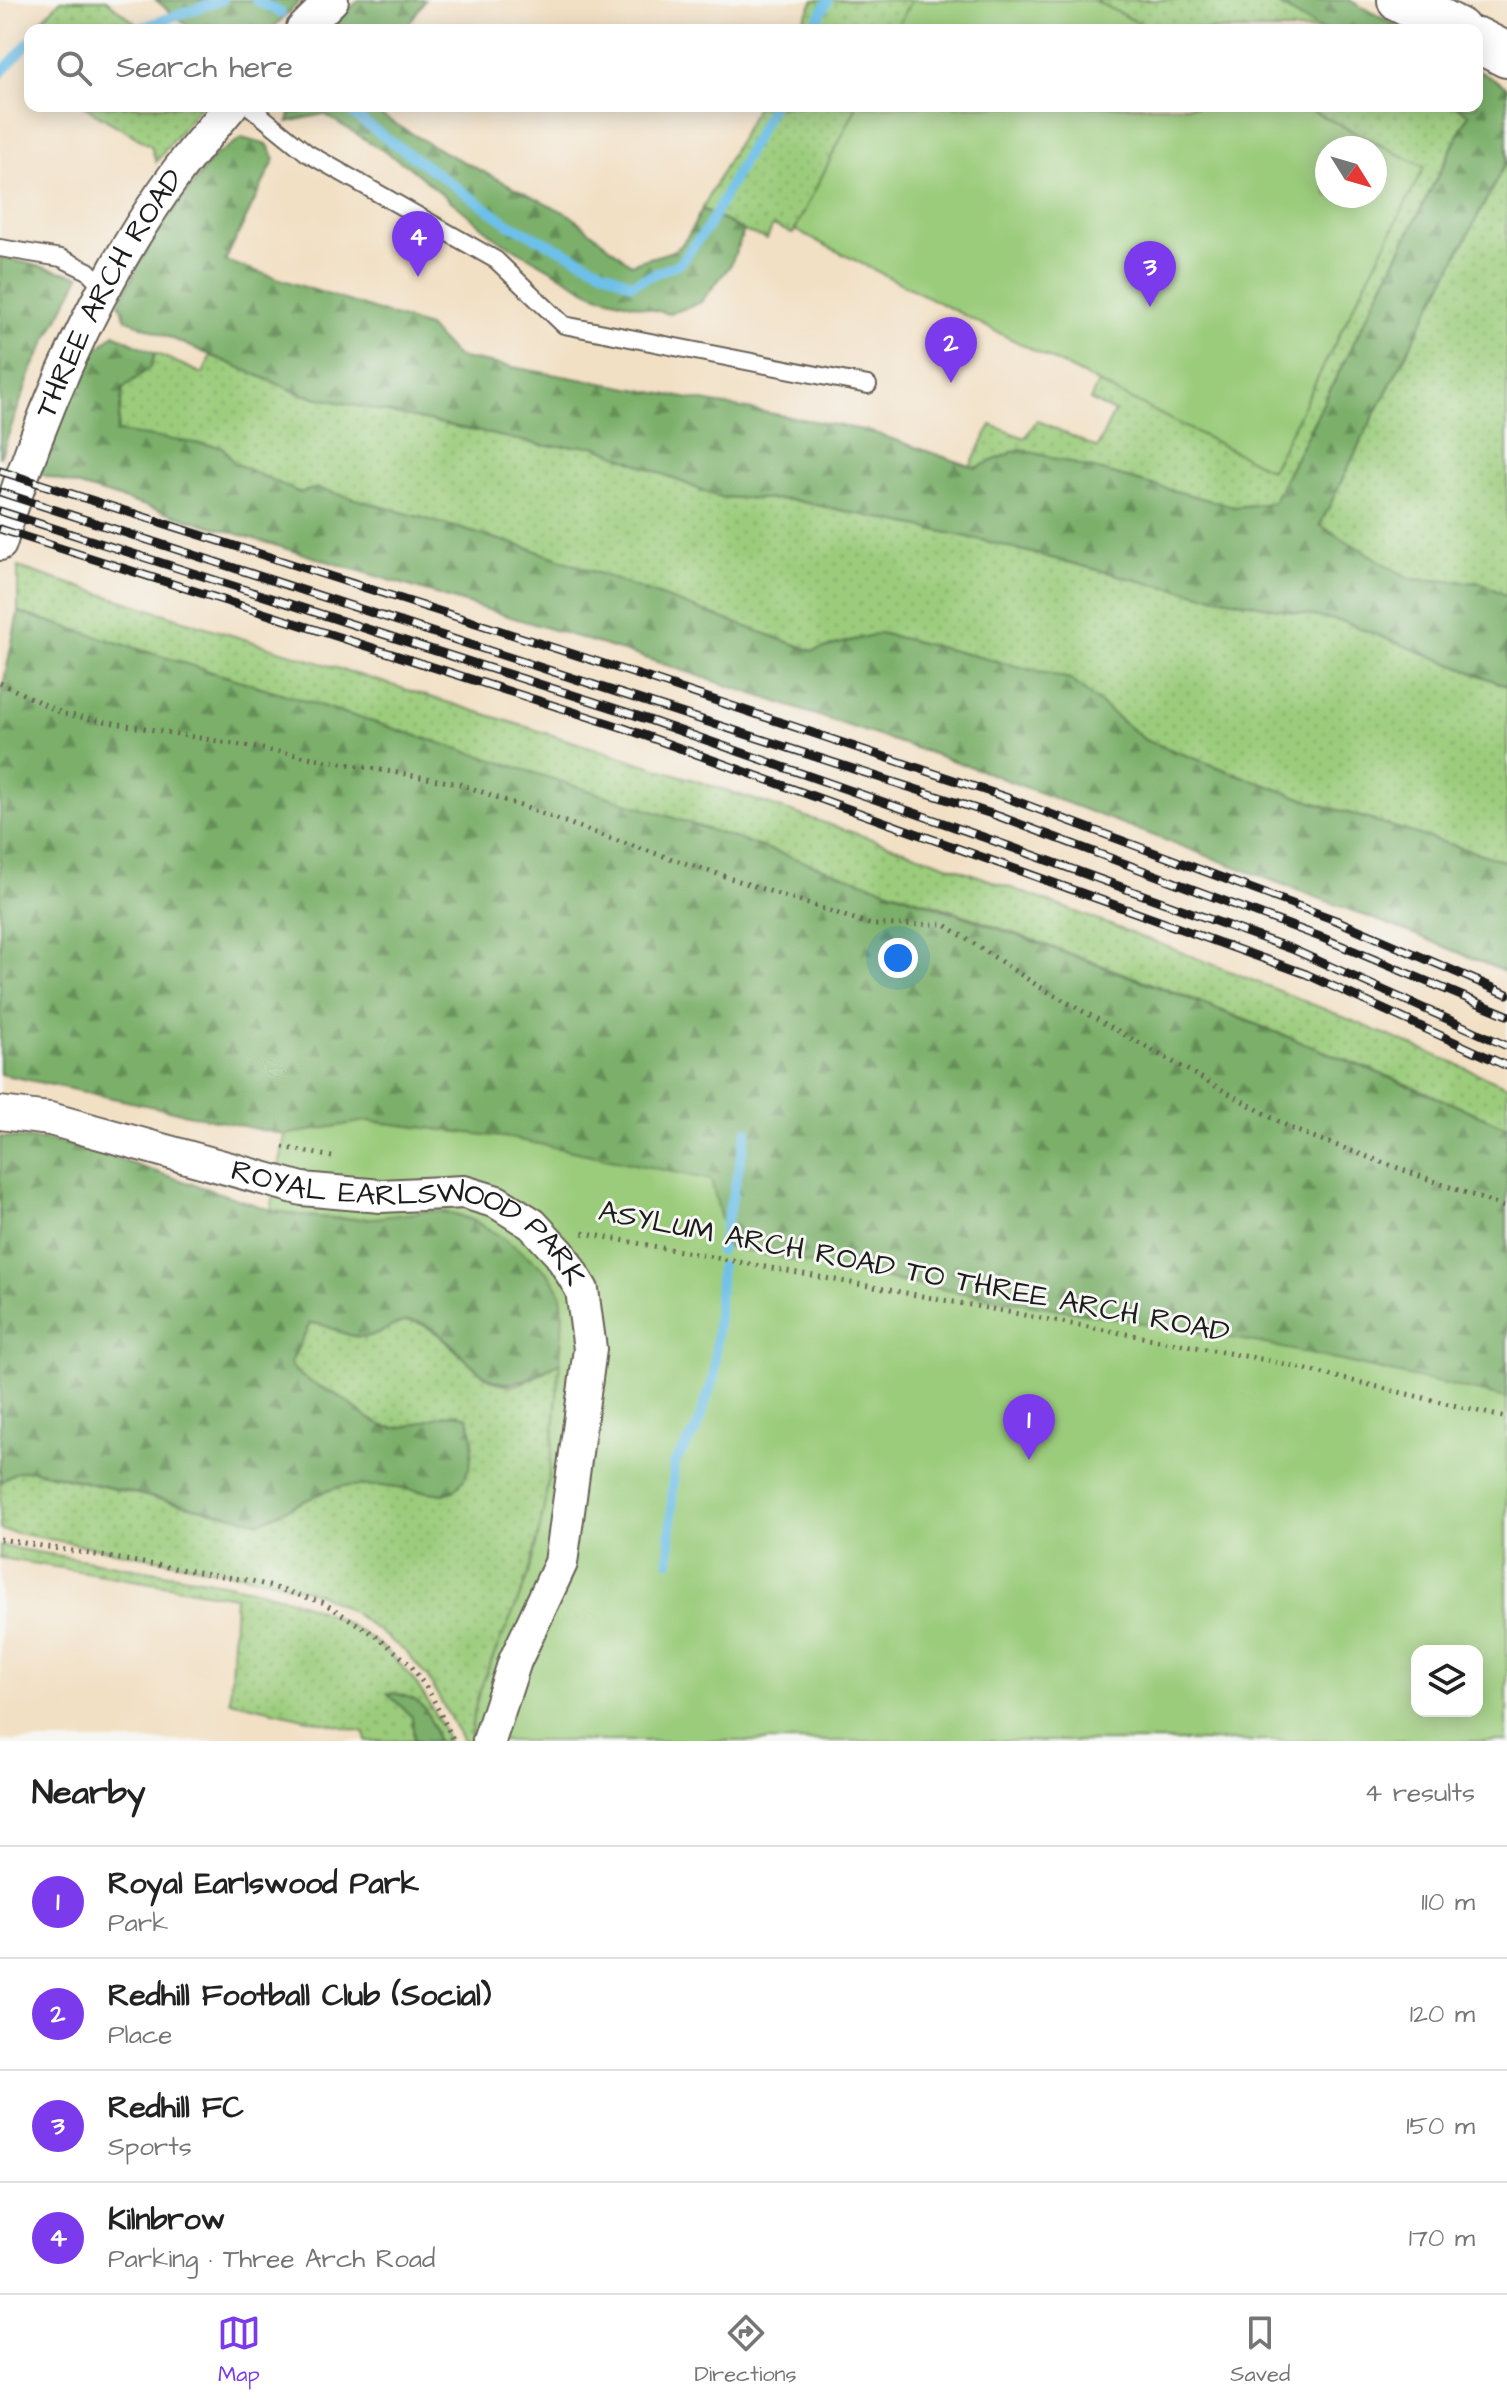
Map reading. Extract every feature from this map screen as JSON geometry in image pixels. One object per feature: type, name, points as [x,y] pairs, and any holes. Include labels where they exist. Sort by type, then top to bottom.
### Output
[{"type":"main road","points":[[1400,0],[1446,24]]},
{"type":"main road","points":[[1483,43],[1507,55]]},
{"type":"street","points":[[308,24],[332,0]]},
{"type":"street","name":"THREE ARCH ROAD","points":[[0,544],[23,468],[70,355],[139,229],[177,171],[226,112]]},
{"type":"street","name":"ROYAL EARLSWOOD PARK","points":[[0,1113],[50,1119],[302,1189],[381,1196],[464,1192],[497,1202],[532,1224],[560,1254],[582,1290],[590,1349],[561,1563],[515,1661],[489,1741]]},
{"type":"street","name":"ROYAL EARLSWOOD PARK","points":[[0,1125],[50,1119]]},
{"type":"lane","points":[[256,112],[307,153],[496,260],[564,325],[868,385]]},
{"type":"lane","points":[[0,248],[61,258],[88,271],[105,289]]},
{"type":"path","points":[[0,683],[64,714],[460,784],[615,840],[872,925],[944,924],[1038,986],[1294,1130],[1507,1208]]},
{"type":"path","points":[[282,1147],[343,1159]]},
{"type":"path","name":"ASYLUM ARCH ROAD TO THREE ARCH ROAD","points":[[577,1232],[1266,1360],[1507,1418]]},
{"type":"path","points":[[0,1539],[252,1581],[322,1602],[378,1637],[410,1664],[430,1693],[454,1741]]},
{"type":"green space","points":[[61,0],[106,0],[136,24],[38,24]]},
{"type":"green space","points":[[156,0],[301,0],[277,24],[185,24]]},
{"type":"green space","points":[[359,0],[425,0],[409,24],[334,24]]},
{"type":"green space","points":[[814,0],[911,0],[899,24],[801,24]]},
{"type":"green space","points":[[911,0],[1093,0],[1141,24],[899,24]]},
{"type":"green space","points":[[1093,0],[1269,0],[1311,24],[1141,24]]},
{"type":"green space","points":[[1269,0],[1349,0],[1393,24],[1311,24]]},
{"type":"green space","points":[[1483,73],[1507,87],[1507,160],[1320,525],[1410,579],[1483,583],[1507,597],[1507,686],[1344,622],[1152,584],[982,540],[793,500],[718,497],[595,446],[546,446],[301,394],[126,319],[119,303],[152,240],[214,156],[242,138],[268,145],[275,159],[225,261],[428,327],[457,357],[869,431],[976,468],[1020,449],[1234,507],[1273,503],[1469,114],[1466,112],[1483,112]]},
{"type":"green space","points":[[93,112],[195,112],[156,162],[151,146]]},
{"type":"green space","points":[[290,112],[375,112],[440,150],[570,215],[631,264],[680,246],[702,209],[744,231],[730,266],[700,303],[669,314],[594,294],[499,240],[409,167],[324,114],[288,122]]},
{"type":"green space","points":[[754,112],[854,112],[793,234],[773,225],[767,239],[702,209]]},
{"type":"green space","points":[[854,112],[1314,112],[1362,136],[1315,136],[1315,208],[1387,208],[1387,148],[1424,167],[1271,470],[795,230]]},
{"type":"green space","points":[[1314,112],[1469,113],[1273,503],[1234,507],[1020,449],[976,468],[970,467],[991,425],[1025,438],[1037,420],[1097,448],[1114,412],[1090,400],[1098,383],[1271,470],[1424,167],[1387,148],[1387,136],[1362,136]]},
{"type":"green space","points":[[1507,160],[1507,597],[1483,583],[1410,579],[1320,525]]},
{"type":"green space","points":[[0,257],[80,276],[33,367],[0,458]]},
{"type":"green space","points":[[114,334],[155,353],[151,367],[123,388],[117,432],[223,447],[234,463],[300,493],[317,488],[528,548],[813,651],[880,633],[1070,679],[1145,740],[1312,802],[1507,862],[1507,973],[1419,936],[969,766],[636,655],[40,474],[56,429],[92,354]]},
{"type":"green space","points":[[155,353],[203,374],[211,354],[301,394],[546,446],[595,446],[718,497],[793,500],[982,540],[1152,584],[1344,622],[1507,686],[1507,862],[1312,802],[1145,740],[1070,679],[880,633],[813,651],[528,548],[317,488],[300,493],[234,463],[117,432],[123,388],[151,367]]},
{"type":"green space","points":[[18,567],[710,785],[939,862],[1154,941],[1507,1086],[1507,1127],[1180,994],[948,909],[274,691],[18,612]]},
{"type":"green space","points":[[18,612],[582,788],[956,914],[1325,1052],[1507,1127],[1507,1652],[1483,1652],[1483,1645],[1411,1645],[1411,1717],[1483,1717],[1507,1741],[778,1613],[711,1180],[509,1138],[368,1121],[285,1135],[0,1074],[0,702]],"holes":[[[793,1261],[1239,1341],[1387,1371],[773,1289]]]},
{"type":"green space","points":[[367,1121],[509,1138],[711,1180],[728,1247],[911,1284],[1260,1343],[1507,1398],[1507,1741],[470,1741],[477,1699],[519,1600],[540,1530],[557,1401],[563,1328],[561,1296],[548,1273],[521,1251],[489,1229],[456,1214],[424,1212],[345,1219],[271,1210],[285,1135]]},
{"type":"green space","points":[[0,1137],[46,1140],[87,1149],[271,1210],[322,1218],[361,1219],[434,1210],[468,1219],[526,1253],[554,1282],[564,1311],[560,1362],[527,1378],[504,1383],[482,1373],[440,1334],[421,1323],[405,1322],[363,1337],[310,1323],[290,1364],[306,1379],[342,1398],[375,1422],[395,1428],[450,1414],[468,1417],[473,1439],[470,1466],[455,1490],[444,1494],[381,1486],[343,1486],[323,1492],[260,1522],[38,1471],[18,1472],[0,1483]]},
{"type":"green space","points":[[413,1321],[427,1327],[476,1369],[501,1384],[526,1382],[560,1362],[549,1472],[534,1554],[519,1600],[477,1699],[470,1741],[463,1741],[428,1678],[406,1652],[354,1613],[320,1594],[270,1580],[0,1530],[0,1483],[9,1475],[25,1469],[260,1522],[323,1492],[343,1486],[381,1486],[444,1494],[455,1490],[464,1479],[459,1413],[406,1427],[385,1426],[307,1380],[290,1364],[310,1323]]},
{"type":"green space","points":[[0,1546],[252,1589],[314,1608],[370,1638],[395,1659],[425,1697],[448,1741],[437,1741],[427,1714],[415,1701],[398,1694],[388,1693],[412,1717],[414,1741],[366,1741],[365,1732],[230,1701],[235,1597],[0,1558]]},
{"type":"green space","points":[[387,1693],[408,1697],[422,1706],[431,1720],[437,1741],[414,1741],[412,1717]]},
{"type":"waterway","points":[[152,24],[222,0]]},
{"type":"waterway","points":[[256,0],[281,13]]},
{"type":"waterway","points":[[815,24],[828,0]]},
{"type":"waterway","points":[[0,74],[24,48]]},
{"type":"waterway","points":[[351,112],[509,224],[631,284],[680,263],[708,227],[769,112]]},
{"type":"waterway","points":[[720,1251],[747,1131]]},
{"type":"waterway","points":[[669,1561],[674,1464],[696,1430],[714,1377],[721,1266]]},
{"type":"railway","points":[[0,471],[645,677],[1005,797],[1338,921],[1507,994]]},
{"type":"railway","points":[[0,492],[998,816],[1323,938],[1507,1015]]},
{"type":"railway","points":[[0,511],[629,713],[986,838],[1292,949],[1507,1046]]},
{"type":"railway","points":[[0,529],[624,728],[1306,974],[1507,1066]]},
{"type":"place","name":"Kilnbrow","points":[[418,277]]},
{"type":"place","name":"Redhill FC","points":[[1150,307]]},
{"type":"place","name":"Redhill Football Club (Social)","points":[[951,383]]},
{"type":"place","name":"Royal Earlswood Park","points":[[1029,1460]]}]
